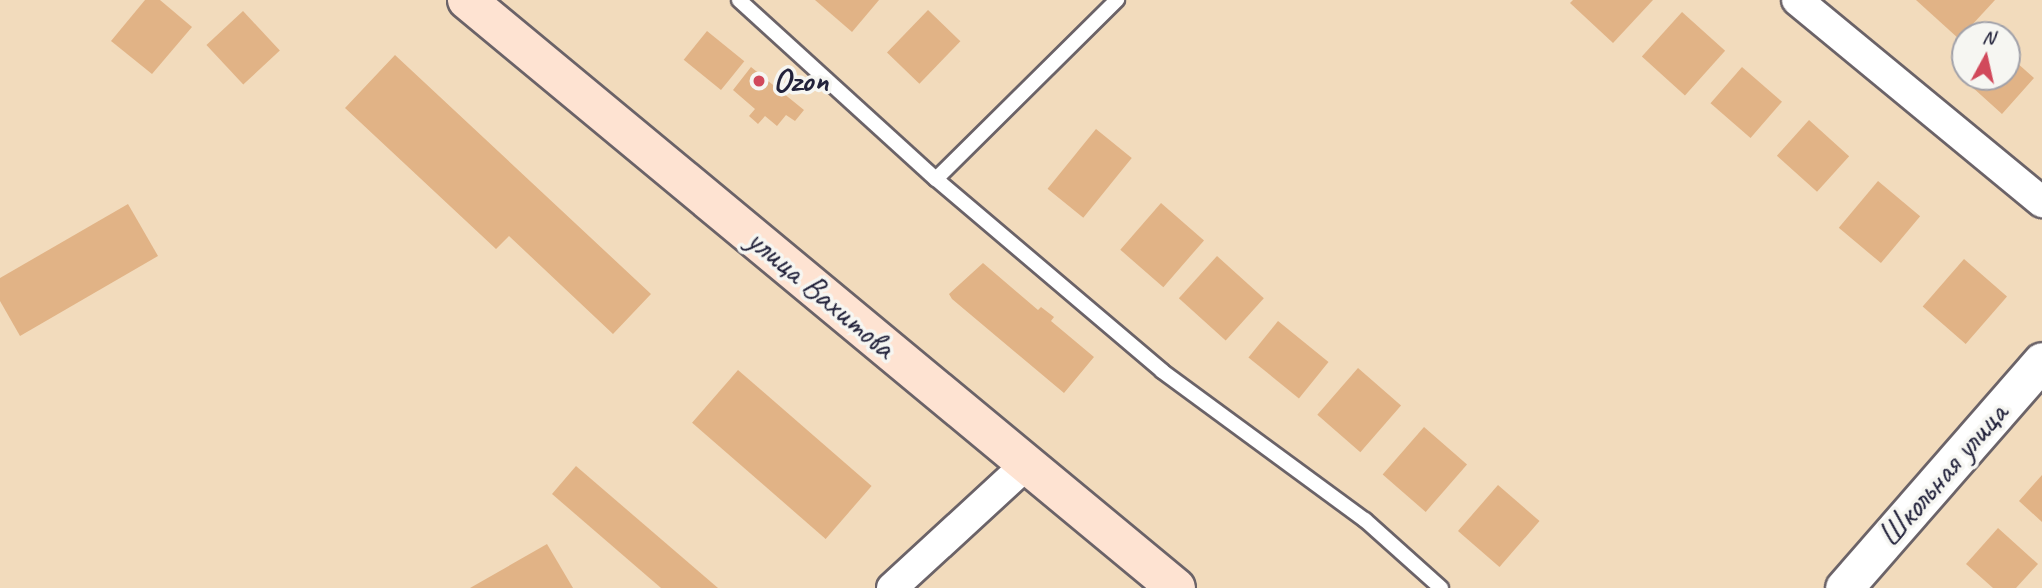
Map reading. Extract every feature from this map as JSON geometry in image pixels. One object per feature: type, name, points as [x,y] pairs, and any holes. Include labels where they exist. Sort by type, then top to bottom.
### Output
[{"type":"main road","name":"улица Вахитова","points":[[467,0],[1176,588]]},
{"type":"street","points":[[1797,0],[2042,202]]},
{"type":"street","name":"Школьная улица","points":[[1844,588],[2042,361]]},
{"type":"street","points":[[892,588],[1027,464]]},
{"type":"lane","points":[[739,0],[936,179],[1162,371],[1365,520],[1441,588]]},
{"type":"lane","points":[[936,179],[1117,0]]},
{"type":"building","points":[[145,0],[160,0],[192,27],[152,74],[111,41]]},
{"type":"building","points":[[815,0],[879,0],[852,32]]},
{"type":"building","points":[[1573,0],[1653,0],[1613,43],[1570,3]]},
{"type":"building","points":[[1916,0],[1995,0],[1976,21],[1951,21],[1951,32]]},
{"type":"building","points":[[928,10],[960,41],[919,84],[887,52]]},
{"type":"building","points":[[243,11],[280,50],[243,85],[206,45]]},
{"type":"building","points":[[1682,12],[1725,51],[1685,95],[1642,57]]},
{"type":"building","points":[[707,31],[744,61],[721,90],[684,60]]},
{"type":"building","points":[[395,55],[651,294],[613,334],[509,236],[496,249],[345,108]]},
{"type":"building","points":[[2021,66],[2034,78],[2002,114],[1977,91],[2021,91]]},
{"type":"building","points":[[751,67],[804,110],[795,121],[786,115],[777,126],[765,116],[758,124],[749,116],[755,109],[733,90]]},
{"type":"building","points":[[1742,67],[1782,102],[1751,138],[1711,103]]},
{"type":"building","points":[[1809,120],[1849,156],[1817,192],[1777,156]]},
{"type":"building","points":[[1096,129],[1132,158],[1083,218],[1048,189]]},
{"type":"building","points":[[1878,181],[1920,216],[1881,263],[1839,228]]},
{"type":"building","points":[[1161,203],[1204,240],[1163,287],[1120,250]]},
{"type":"building","points":[[128,204],[158,256],[20,336],[0,301],[0,278]]},
{"type":"building","points":[[1217,256],[1264,298],[1226,341],[1179,298]]},
{"type":"building","points":[[1964,259],[2007,296],[1966,344],[1923,307]]},
{"type":"building","points":[[983,263],[1038,310],[1041,307],[1054,317],[1051,321],[1094,357],[1064,393],[952,299],[949,294]]},
{"type":"building","points":[[1278,321],[1329,362],[1299,398],[1248,358]]},
{"type":"building","points":[[1358,368],[1401,405],[1360,452],[1317,415]]},
{"type":"building","points":[[738,370],[872,486],[826,539],[692,423]]},
{"type":"building","points":[[1424,427],[1467,464],[1426,512],[1383,475]]},
{"type":"building","points":[[576,466],[718,588],[661,588],[552,494]]},
{"type":"building","points":[[2042,475],[2042,522],[2019,501]]},
{"type":"building","points":[[1498,485],[1540,521],[1499,567],[1458,531]]},
{"type":"building","points":[[1998,528],[2038,564],[2016,588],[1993,588],[1966,564]]},
{"type":"building","points":[[547,544],[573,588],[470,588]]},
{"type":"place","name":"Ozon","points":[[759,81]]}]
